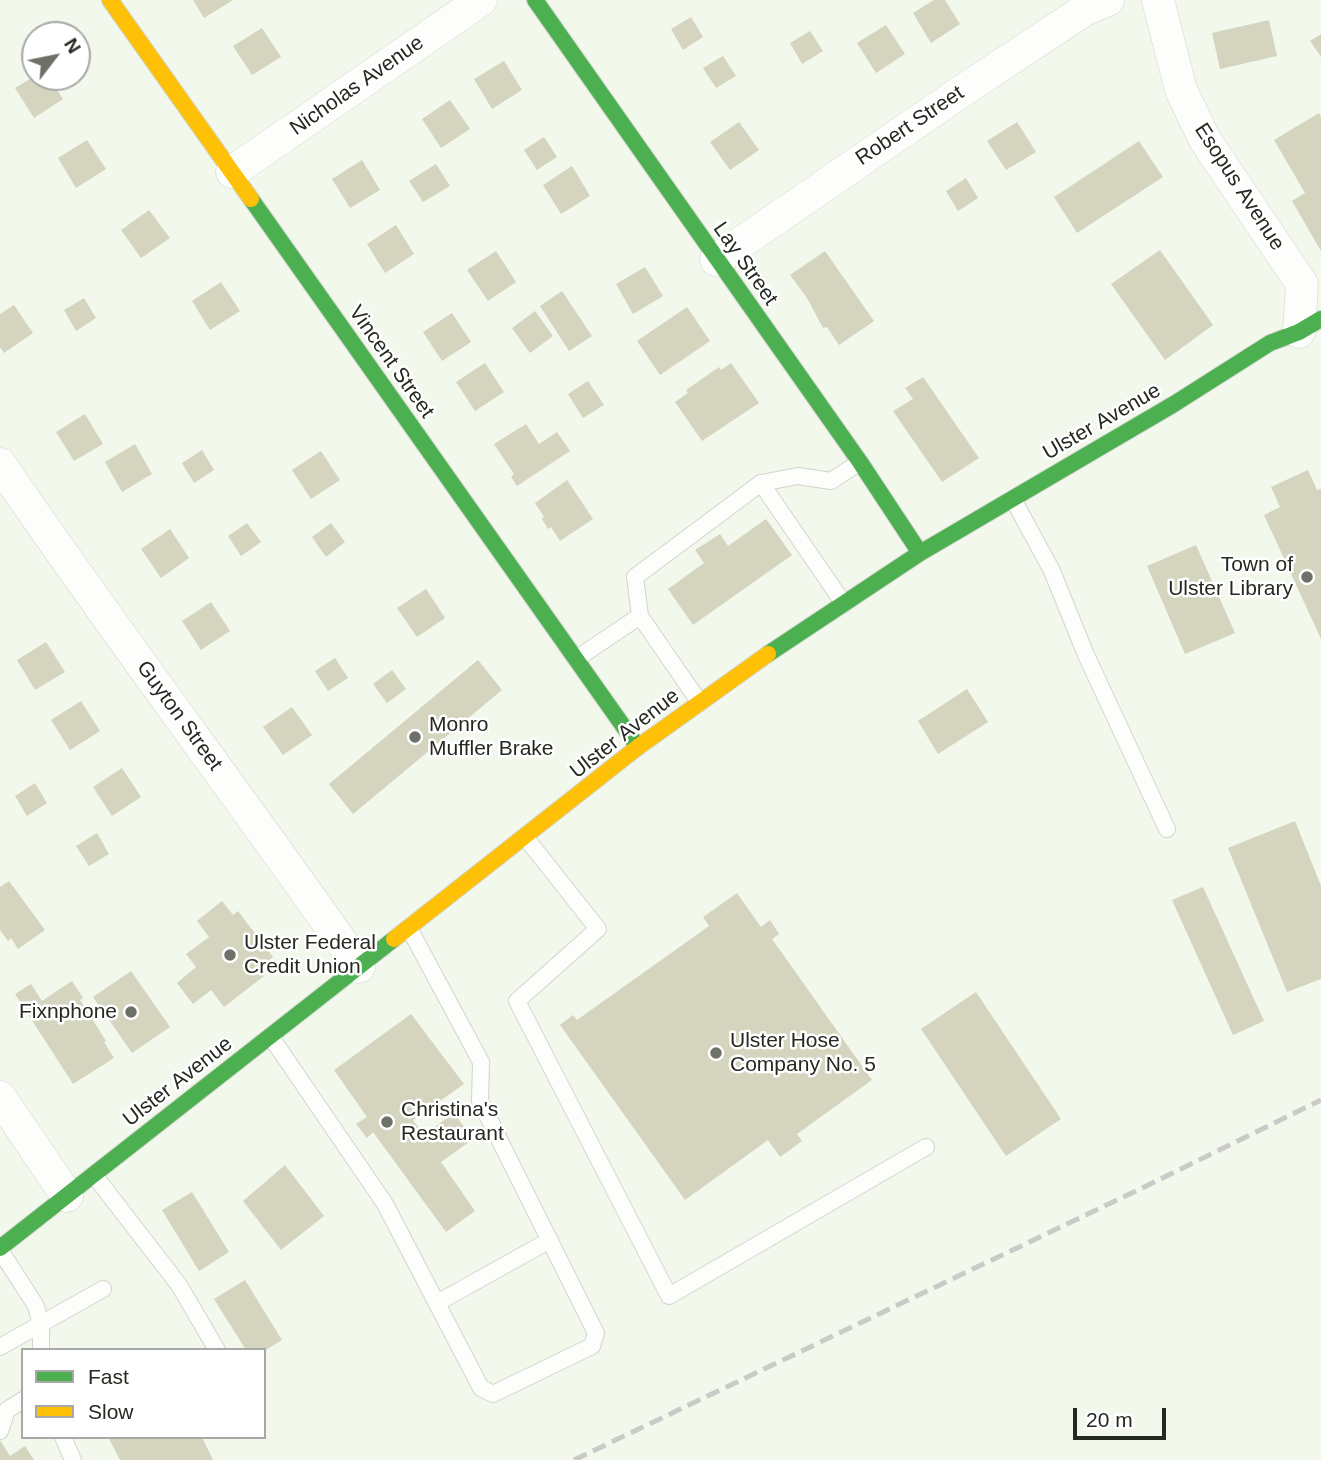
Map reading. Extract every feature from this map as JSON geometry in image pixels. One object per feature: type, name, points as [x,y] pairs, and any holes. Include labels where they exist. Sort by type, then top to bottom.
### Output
[{"type":"main road","name":"Vincent Street","points":[[110,0],[638,747]]},
{"type":"main road","name":"Lay Street","points":[[535,0],[860,462],[920,553]]},
{"type":"main road","name":"Ulster Avenue","points":[[0,1249],[638,747],[738,674],[920,553],[1174,404],[1270,343],[1310,325]]},
{"type":"street","name":"Nicholas Avenue","points":[[232,172],[481,0]]},
{"type":"street","name":"Robert Street","points":[[716,260],[962,90],[1086,9],[1108,0]]},
{"type":"street","name":"Esopus Avenue","points":[[1158,0],[1181,90],[1205,141],[1302,284],[1310,325]]},
{"type":"street","name":"Guyton Street","points":[[0,464],[74,572],[359,967]]},
{"type":"street","points":[[0,1097],[67,1196]]},
{"type":"lane","points":[[700,703],[640,616],[635,578],[761,483],[798,476],[831,481],[860,462]]},
{"type":"lane","points":[[761,483],[844,604]]},
{"type":"lane","points":[[1013,499],[1052,570],[1086,655],[1167,829]]},
{"type":"lane","points":[[576,659],[640,616]]},
{"type":"lane","points":[[526,837],[598,929],[517,1001],[669,1296],[926,1147]]},
{"type":"lane","points":[[271,1037],[385,1204],[481,1388],[494,1394],[592,1346],[597,1333],[480,1101],[481,1062],[409,928]]},
{"type":"lane","points":[[94,1175],[179,1285],[215,1348]]},
{"type":"lane","points":[[437,1303],[550,1240]]},
{"type":"lane","points":[[0,1249],[36,1306],[41,1325],[41,1348]]},
{"type":"lane","points":[[0,1347],[103,1289]]},
{"type":"lane","points":[[0,1431],[3,1410],[21,1401]]},
{"type":"lane","points":[[64,1439],[73,1460]]},
{"type":"building","points":[[193,0],[233,0],[204,18]]},
{"type":"building","points":[[934,0],[945,0],[960,24],[931,43],[913,13]]},
{"type":"building","points":[[691,17],[703,37],[683,50],[671,29]]},
{"type":"building","points":[[1269,20],[1277,56],[1220,69],[1212,33]]},
{"type":"building","points":[[886,25],[905,54],[876,73],[857,43]]},
{"type":"building","points":[[262,28],[281,57],[252,75],[233,46]]},
{"type":"building","points":[[810,31],[823,51],[802,64],[790,43]]},
{"type":"building","points":[[1321,34],[1321,57],[1310,41]]},
{"type":"building","points":[[723,56],[736,76],[716,88],[703,68]]},
{"type":"building","points":[[504,61],[522,90],[492,109],[474,79]]},
{"type":"building","points":[[21,84],[21,91],[58,91],[63,99],[34,118],[15,88]]},
{"type":"building","points":[[450,100],[470,129],[441,148],[422,119]]},
{"type":"building","points":[[1319,113],[1321,251],[1292,201],[1305,193],[1274,140]]},
{"type":"building","points":[[739,122],[759,150],[730,170],[710,142]]},
{"type":"building","points":[[1017,122],[1036,152],[1006,170],[987,141]]},
{"type":"building","points":[[544,137],[557,157],[537,170],[524,150]]},
{"type":"building","points":[[87,140],[106,169],[76,188],[58,158]]},
{"type":"building","points":[[1139,141],[1163,177],[1077,233],[1054,197]]},
{"type":"building","points":[[362,160],[380,190],[350,208],[332,179]]},
{"type":"building","points":[[436,164],[450,186],[423,202],[409,181]]},
{"type":"building","points":[[572,166],[590,196],[561,214],[543,185]]},
{"type":"building","points":[[966,178],[978,198],[958,211],[946,191]]},
{"type":"building","points":[[149,210],[170,238],[141,258],[121,230]]},
{"type":"building","points":[[396,225],[414,254],[385,273],[367,244]]},
{"type":"building","points":[[1160,250],[1213,325],[1165,360],[1111,284]]},
{"type":"building","points":[[496,251],[516,282],[488,301],[467,270]]},
{"type":"building","points":[[825,251],[874,321],[839,345],[827,327],[823,328],[807,298],[790,275]]},
{"type":"building","points":[[645,267],[663,296],[633,314],[616,284]]},
{"type":"building","points":[[221,282],[240,311],[210,330],[192,301]]},
{"type":"building","points":[[562,291],[592,336],[569,351],[540,306]]},
{"type":"building","points":[[84,298],[96,318],[76,331],[64,310]]},
{"type":"building","points":[[14,305],[33,333],[4,353],[0,347],[0,314]]},
{"type":"building","points":[[687,307],[710,341],[660,375],[637,341]]},
{"type":"building","points":[[535,311],[553,336],[530,353],[512,328]]},
{"type":"building","points":[[452,313],[471,342],[442,361],[423,332]]},
{"type":"building","points":[[485,363],[504,392],[475,411],[456,382]]},
{"type":"building","points":[[731,363],[759,403],[702,441],[675,402],[688,393],[686,390],[719,367],[721,370]]},
{"type":"building","points":[[923,377],[979,458],[942,482],[893,411],[913,399],[905,388]]},
{"type":"building","points":[[588,381],[604,405],[583,418],[568,394]]},
{"type":"building","points":[[85,414],[103,444],[74,461],[56,432]]},
{"type":"building","points":[[526,424],[539,444],[557,432],[570,451],[517,486],[511,477],[514,474],[494,444]]},
{"type":"building","points":[[135,444],[152,474],[122,492],[105,462]]},
{"type":"building","points":[[202,450],[214,470],[194,483],[182,463]]},
{"type":"building","points":[[321,451],[340,480],[311,499],[292,470]]},
{"type":"building","name":"Town of Ulster Library","points":[[1308,470],[1317,490],[1321,489],[1321,639],[1264,515],[1280,507],[1271,487]]},
{"type":"building","points":[[567,480],[593,519],[560,541],[551,527],[548,529],[535,503]]},
{"type":"building","points":[[766,519],[792,555],[693,625],[668,589],[704,563],[695,550],[720,534],[728,546]]},
{"type":"building","points":[[247,523],[261,542],[241,556],[228,536]]},
{"type":"building","points":[[331,523],[345,542],[326,557],[312,537]]},
{"type":"building","points":[[170,529],[189,558],[161,578],[141,549]]},
{"type":"building","points":[[1196,545],[1235,633],[1185,654],[1147,566]]},
{"type":"building","points":[[426,589],[445,618],[417,637],[397,608]]},
{"type":"building","points":[[211,602],[230,631],[201,650],[182,621]]},
{"type":"building","points":[[46,642],[65,672],[35,690],[17,660]]},
{"type":"building","points":[[335,658],[348,678],[328,691],[315,671]]},
{"type":"building","name":"Monro Muffler Brake","points":[[478,660],[502,690],[353,814],[329,784]]},
{"type":"building","points":[[392,670],[406,689],[387,703],[373,684]]},
{"type":"building","points":[[967,689],[988,722],[938,754],[918,721]]},
{"type":"building","points":[[81,701],[100,731],[70,750],[51,720]]},
{"type":"building","points":[[292,707],[312,735],[283,755],[263,727]]},
{"type":"building","points":[[122,768],[141,797],[112,816],[93,787]]},
{"type":"building","points":[[35,783],[47,803],[27,816],[15,796]]},
{"type":"building","points":[[1295,821],[1321,886],[1321,979],[1287,992],[1228,848]]},
{"type":"building","points":[[97,833],[109,854],[89,866],[76,846]]},
{"type":"building","points":[[9,881],[45,930],[18,949],[11,938],[8,941],[0,930],[0,887]]},
{"type":"building","points":[[1203,887],[1264,1021],[1233,1035],[1172,900]]},
{"type":"building","name":"Ulster Hose Company No. 5","points":[[737,893],[761,927],[770,920],[779,934],[772,939],[872,1080],[797,1134],[802,1141],[780,1157],[768,1140],[685,1200],[560,1025],[573,1015],[577,1020],[709,926],[703,917]]},
{"type":"building","name":"Ulster Federal Credit Union","points":[[222,901],[233,915],[238,911],[273,957],[258,969],[264,976],[224,1007],[211,990],[193,1004],[177,983],[196,967],[186,954],[209,937],[197,921]]},
{"type":"building","name":"Fixnphone","points":[[131,971],[170,1027],[132,1053],[93,997]]},
{"type":"building","points":[[72,981],[114,1058],[73,1084],[15,994],[31,984],[42,1001]]},
{"type":"building","points":[[976,992],[1061,1119],[1006,1156],[921,1029]]},
{"type":"building","name":"Christina's Restaurant","points":[[411,1014],[464,1084],[413,1120],[424,1135],[454,1113],[473,1139],[441,1162],[475,1211],[446,1232],[373,1132],[367,1138],[356,1124],[367,1117],[334,1070]]},
{"type":"building","points":[[285,1165],[324,1216],[281,1250],[243,1201]]},
{"type":"building","points":[[192,1192],[229,1252],[199,1271],[162,1210]]},
{"type":"building","points":[[245,1280],[282,1340],[266,1350],[245,1348],[214,1299]]},
{"type":"building","points":[[109,1439],[203,1439],[213,1460],[120,1460]]},
{"type":"building","points":[[0,1440],[10,1456],[25,1446],[34,1460],[0,1460]]},
{"type":"railway","points":[[574,1460],[1321,1100]]},
{"type":"traffic: fast","points":[[535,0],[860,462],[920,553]]},
{"type":"traffic: fast","points":[[251,199],[638,747]]},
{"type":"traffic: fast","points":[[768,654],[920,553],[1174,404],[1270,343],[1299,332],[1321,319]]},
{"type":"traffic: fast","points":[[0,1248],[394,939]]},
{"type":"traffic: slow","points":[[110,0],[251,199]]},
{"type":"traffic: slow","points":[[394,939],[638,747],[768,654]]},
{"type":"place","name":"Town of Ulster Library","points":[[1307,577]]},
{"type":"place","name":"Monro Muffler Brake","points":[[415,737]]},
{"type":"place","name":"Ulster Federal Credit Union","points":[[230,955]]},
{"type":"place","name":"Fixnphone","points":[[131,1012]]},
{"type":"place","name":"Ulster Hose Company No. 5","points":[[716,1053]]},
{"type":"place","name":"Christina's Restaurant","points":[[387,1122]]}]
